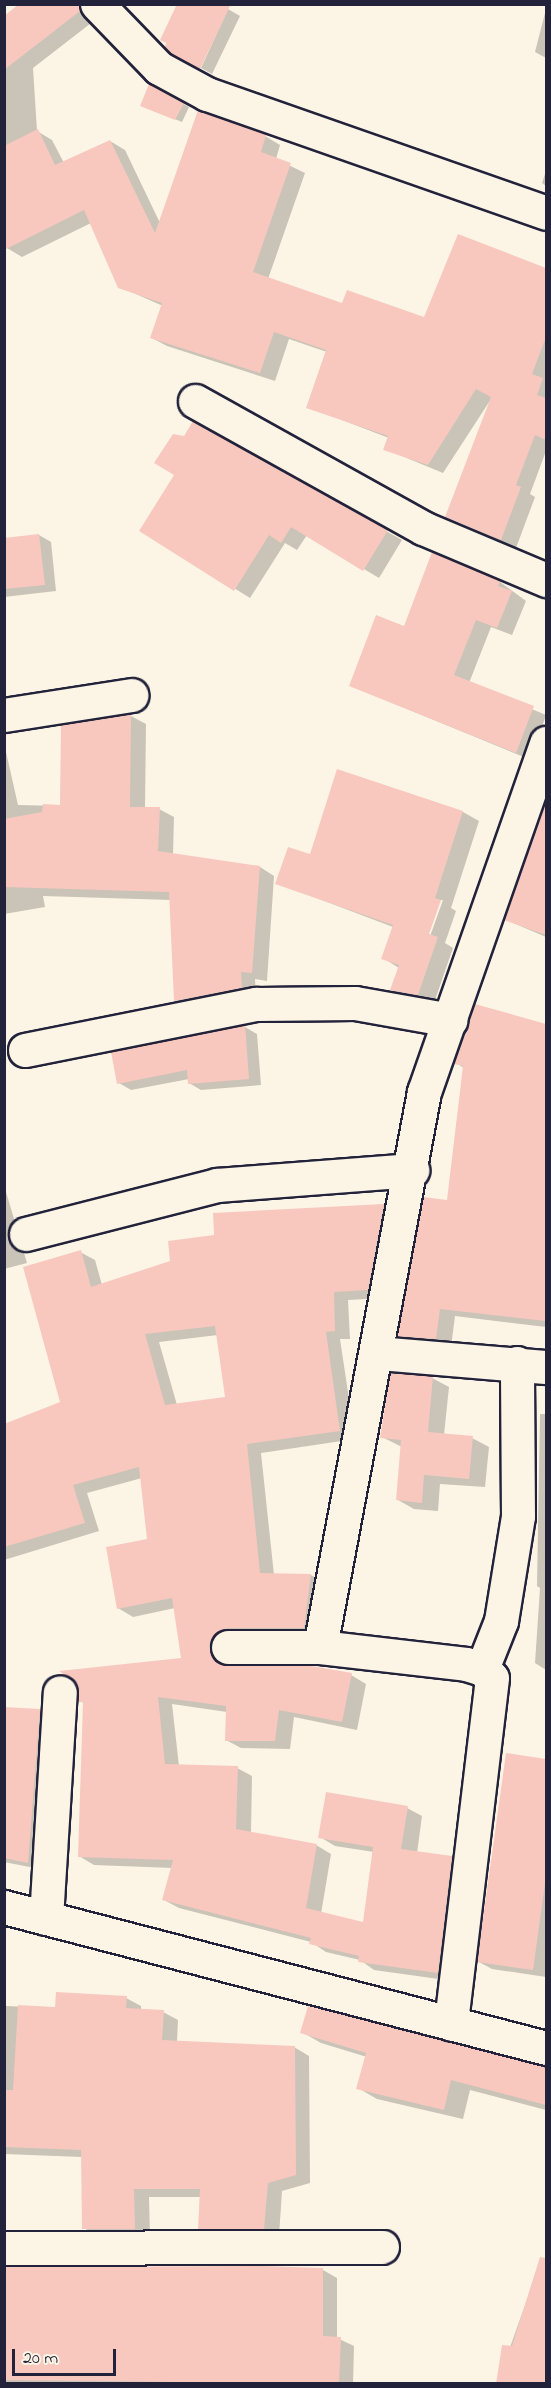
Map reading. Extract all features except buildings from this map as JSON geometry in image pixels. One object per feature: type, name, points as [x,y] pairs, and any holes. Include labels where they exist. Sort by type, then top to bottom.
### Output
[{"type":"street","points":[[97,4],[159,68],[207,93],[546,213]]},
{"type":"street","points":[[195,401],[423,528],[546,580]]},
{"type":"street","points":[[4,715],[131,695]]},
{"type":"street","points":[[320,1647],[378,1353],[424,1092],[546,743]]},
{"type":"street","points":[[25,1050],[256,1004],[355,1004],[450,1020]]},
{"type":"street","points":[[26,1234],[217,1185],[412,1170]]},
{"type":"street","points":[[378,1353],[532,1365],[517,1527],[501,1621],[482,1669]]},
{"type":"street","points":[[228,1647],[320,1647],[482,1669],[492,1678],[451,2024]]},
{"type":"street","points":[[46,1918],[60,1692]]},
{"type":"street","points":[[4,1907],[546,2048]]},
{"type":"street","points":[[4,2248],[382,2247]]}]
